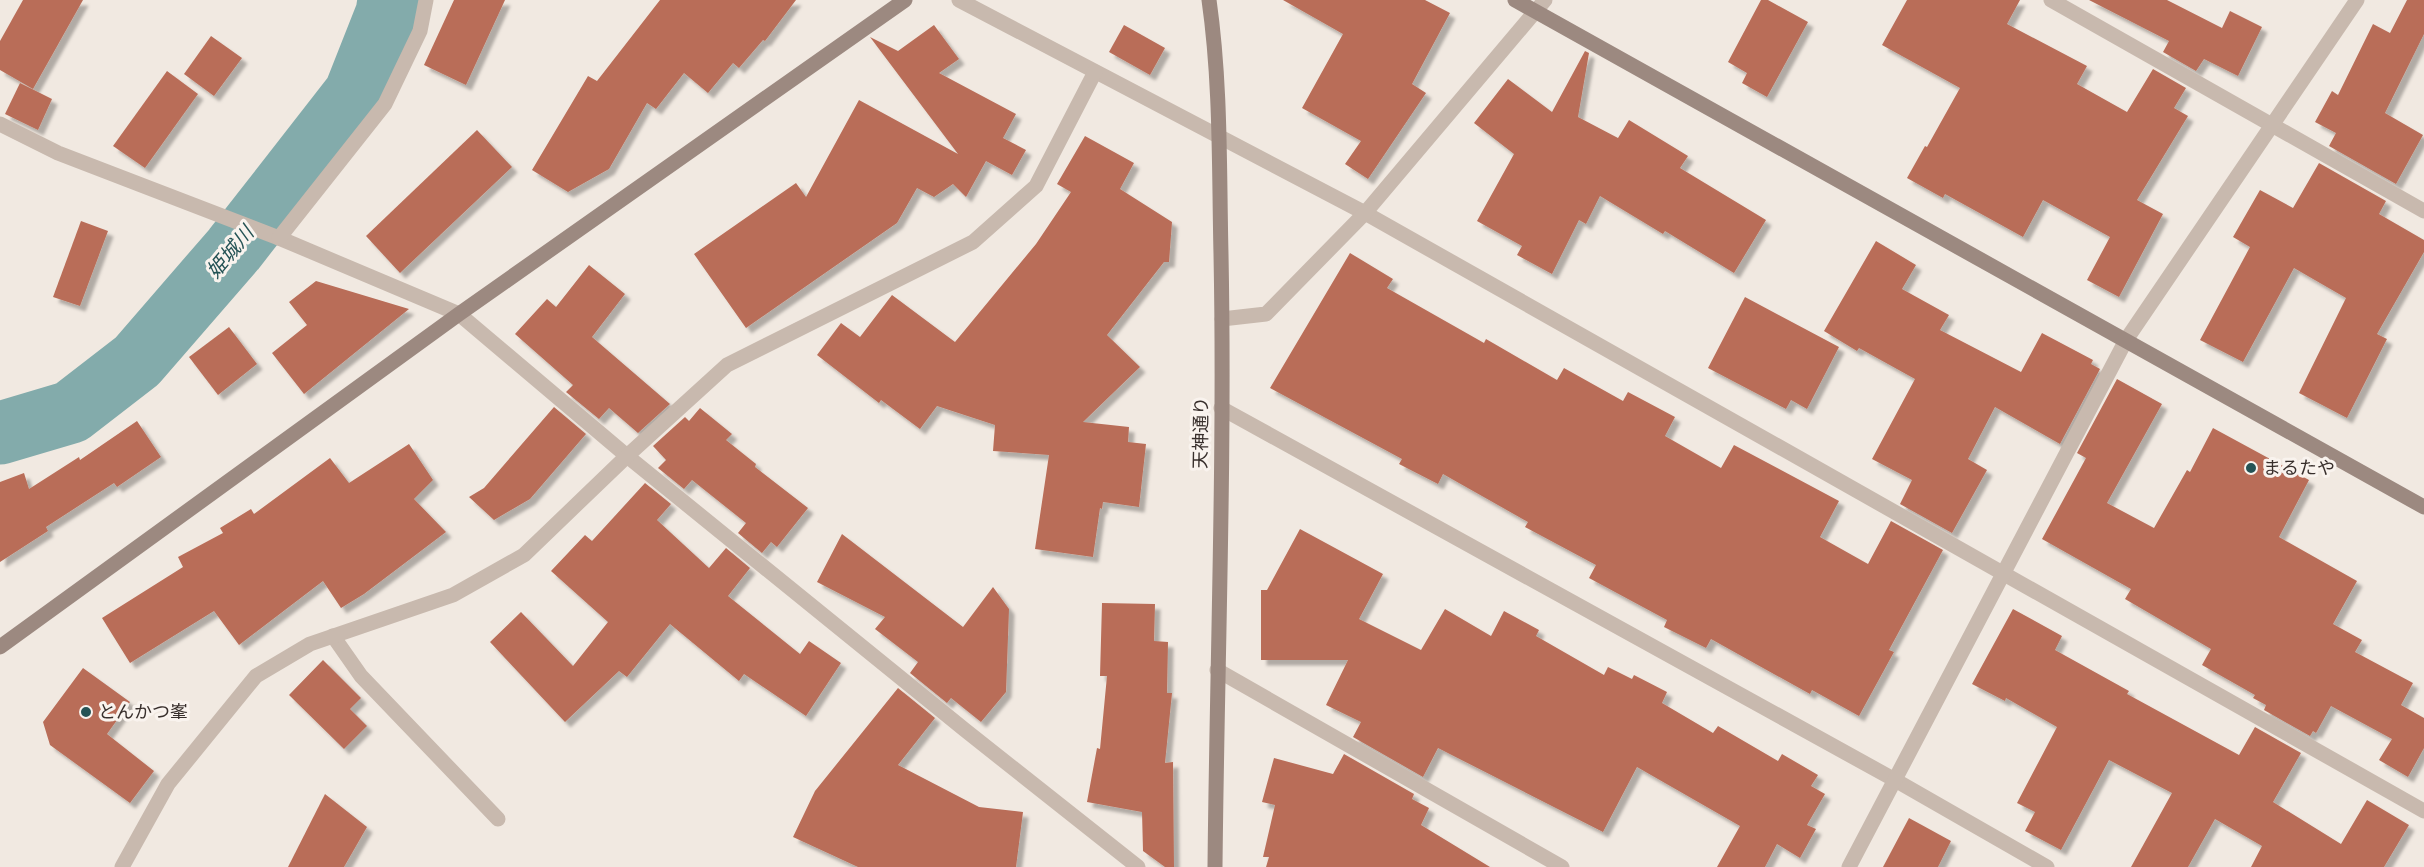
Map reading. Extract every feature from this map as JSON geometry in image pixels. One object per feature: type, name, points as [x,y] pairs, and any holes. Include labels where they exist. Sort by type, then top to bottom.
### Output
[{"type":"street","points":[[275,236],[385,105],[420,31],[426,0]]},
{"type":"street","points":[[0,647],[459,314],[905,0]]},
{"type":"street","points":[[959,0],[1365,213],[2002,575],[2424,811]]},
{"type":"street","name":"天神通り","points":[[1209,0],[1214,34],[1222,318],[1215,867]]},
{"type":"street","points":[[1515,0],[1540,6],[2424,507]]},
{"type":"street","points":[[2051,0],[2424,212]]},
{"type":"street","points":[[1849,867],[2126,340],[2357,0]]},
{"type":"street","points":[[1222,318],[1266,314],[1365,213],[1540,6]]},
{"type":"street","points":[[122,867],[168,784],[256,676],[310,644],[453,595],[524,555],[627,456],[727,365],[973,242],[1036,186],[1095,72]]},
{"type":"street","points":[[0,124],[58,153],[275,236],[459,314],[627,456],[956,723],[1138,867]]},
{"type":"street","points":[[1221,408],[1895,780],[2047,867]]},
{"type":"street","points":[[333,636],[361,675],[498,819]]},
{"type":"street","points":[[1217,670],[1562,867]]},
{"type":"building","points":[[23,0],[83,0],[33,89],[0,70],[0,41]]},
{"type":"building","points":[[454,0],[505,0],[466,85],[424,65]]},
{"type":"building","points":[[660,0],[796,0],[765,41],[763,40],[739,68],[733,63],[708,93],[684,73],[656,109],[647,103],[609,169],[568,192],[532,170],[588,76],[597,81]]},
{"type":"building","points":[[1283,0],[1425,0],[1450,13],[1412,84],[1426,93],[1368,179],[1345,164],[1361,141],[1302,108],[1343,34]]},
{"type":"building","points":[[1761,0],[1768,0],[1808,22],[1767,97],[1742,83],[1747,73],[1728,62]]},
{"type":"building","points":[[1907,0],[2020,0],[2007,24],[2087,66],[2077,84],[2127,112],[2153,69],[2186,88],[2174,108],[2188,116],[2137,200],[2163,214],[2119,297],[2087,280],[2110,237],[2043,200],[2023,237],[1945,194],[1943,198],[1907,178],[1960,88],[1882,45]]},
{"type":"building","points":[[2089,0],[2167,0],[2222,28],[2230,11],[2262,27],[2238,76],[2204,59],[2196,71],[2163,52],[2169,41]]},
{"type":"building","points":[[2407,0],[2424,0],[2424,34],[2385,113],[2423,135],[2396,184],[2329,146],[2336,133],[2315,122],[2332,91],[2338,95],[2373,24],[2390,33]]},
{"type":"building","points":[[934,25],[959,59],[939,73],[1016,114],[1003,138],[1026,150],[1012,175],[986,161],[966,197],[953,184],[934,197],[917,188],[897,223],[746,328],[694,254],[796,183],[806,197],[859,100],[958,154],[870,37],[898,51]]},
{"type":"building","points":[[1124,25],[1165,48],[1150,75],[1109,52]]},
{"type":"building","points":[[211,36],[242,58],[214,96],[184,74]]},
{"type":"building","points":[[1585,51],[1589,53],[1578,117],[1618,138],[1629,120],[1688,156],[1680,168],[1766,220],[1734,273],[1665,231],[1663,234],[1600,196],[1586,224],[1579,220],[1552,274],[1517,255],[1522,246],[1477,221],[1514,154],[1474,123],[1508,79],[1552,112]]},
{"type":"building","points":[[167,71],[198,94],[145,168],[113,146]]},
{"type":"building","points":[[20,83],[52,99],[38,130],[5,114]]},
{"type":"building","points":[[477,130],[512,167],[400,273],[366,236]]},
{"type":"building","points":[[1085,136],[1134,163],[1120,189],[1172,222],[1169,262],[1164,262],[1107,335],[1140,367],[1083,422],[1129,427],[1128,442],[1146,444],[1139,507],[1103,502],[1102,509],[1100,508],[1093,557],[1035,549],[1049,455],[993,451],[995,425],[937,406],[920,429],[881,400],[879,403],[817,355],[841,323],[860,337],[892,295],[955,342],[1036,244],[1071,192],[1057,184]]},
{"type":"building","points":[[2319,163],[2386,201],[2379,214],[2424,240],[2424,252],[2377,334],[2387,339],[2347,418],[2299,393],[2346,298],[2294,268],[2243,362],[2200,340],[2250,247],[2233,237],[2260,190],[2293,208]]},
{"type":"building","points":[[81,221],[108,231],[80,306],[53,297]]},
{"type":"building","points":[[1876,241],[1916,265],[1902,289],[1949,315],[1940,330],[2021,372],[2042,333],[2093,360],[2091,364],[2100,369],[2060,444],[1995,407],[1968,459],[1987,470],[1952,533],[1900,504],[1912,480],[1872,459],[1915,379],[1859,348],[1857,351],[1824,331]]},
{"type":"building","points":[[1350,253],[1393,279],[1387,288],[1484,343],[1486,339],[1557,380],[1564,368],[1623,401],[1628,392],[1675,417],[1665,436],[1721,468],[1734,445],[1839,501],[1820,537],[1868,564],[1891,521],[1943,550],[1889,650],[1894,652],[1859,716],[1812,690],[1810,694],[1711,639],[1706,648],[1664,627],[1667,620],[1589,578],[1596,565],[1525,527],[1528,522],[1443,474],[1438,484],[1399,464],[1402,459],[1270,388]]},
{"type":"building","points":[[589,265],[625,294],[592,337],[670,404],[638,433],[609,408],[599,419],[566,392],[573,385],[515,334],[547,299],[556,307]]},
{"type":"building","points":[[316,281],[409,309],[304,394],[272,353],[307,325],[289,302]]},
{"type":"building","points":[[1745,297],[1839,347],[1807,409],[1791,400],[1786,409],[1708,368]]},
{"type":"building","points":[[229,327],[257,364],[218,395],[189,357]]},
{"type":"building","points":[[2117,379],[2162,404],[2107,503],[2154,528],[2187,470],[2190,472],[2213,428],[2309,480],[2279,537],[2357,581],[2333,624],[2362,640],[2355,652],[2413,683],[2401,705],[2424,718],[2424,748],[2408,777],[2379,760],[2392,739],[2331,706],[2316,733],[2313,731],[2310,736],[2264,710],[2266,705],[2253,698],[2255,695],[2202,665],[2211,649],[2125,599],[2131,589],[2042,539],[2086,458],[2077,453]]},
{"type":"building","points":[[554,407],[586,434],[530,499],[494,520],[469,497],[484,488]]},
{"type":"building","points":[[700,408],[732,434],[726,440],[756,464],[755,467],[808,508],[777,547],[771,542],[762,553],[738,533],[746,523],[692,480],[684,489],[658,468],[666,460],[653,446],[685,417],[689,421]]},
{"type":"building","points":[[137,421],[161,457],[117,487],[114,483],[46,527],[48,531],[0,562],[0,482],[24,473],[29,489],[79,457],[80,460]]},
{"type":"building","points":[[409,444],[433,480],[414,499],[446,532],[364,594],[341,608],[323,581],[239,645],[214,611],[130,663],[102,618],[183,567],[178,557],[223,533],[220,528],[251,509],[254,514],[330,458],[349,483]]},
{"type":"building","points":[[645,483],[671,504],[657,520],[709,568],[726,548],[750,568],[728,596],[800,654],[809,641],[841,663],[806,716],[744,674],[739,681],[670,624],[627,677],[619,671],[565,722],[490,642],[521,612],[573,666],[608,622],[551,571],[585,535],[592,541]]},
{"type":"building","points":[[1300,529],[1383,574],[1359,619],[1421,650],[1445,609],[1491,636],[1504,611],[1539,630],[1536,636],[1604,675],[1608,667],[1632,679],[1634,675],[1667,692],[1662,703],[1713,733],[1718,726],[1778,761],[1782,754],[1818,775],[1811,786],[1825,794],[1807,825],[1816,829],[1800,858],[1777,844],[1765,867],[1717,867],[1740,826],[1637,767],[1603,832],[1438,748],[1423,777],[1353,737],[1361,722],[1326,705],[1348,660],[1261,660],[1261,590],[1267,590]]},
{"type":"building","points":[[842,534],[963,627],[993,587],[1009,609],[1006,692],[981,722],[951,698],[947,703],[910,673],[918,662],[875,629],[885,617],[817,582]]},
{"type":"building","points":[[1102,603],[1155,604],[1154,641],[1168,642],[1167,693],[1172,693],[1165,763],[1173,762],[1174,867],[1165,867],[1143,851],[1142,812],[1087,802],[1097,748],[1100,749],[1107,676],[1100,676]]},
{"type":"building","points":[[2013,609],[2062,636],[2055,650],[2129,691],[2127,694],[2239,755],[2255,727],[2301,753],[2273,802],[2341,844],[2367,800],[2409,825],[2384,867],[2251,867],[2262,846],[2215,819],[2188,867],[2131,867],[2172,793],[2109,760],[2061,850],[2025,831],[2035,812],[2017,803],[2057,727],[2006,698],[2005,701],[1972,684]]},
{"type":"building","points":[[323,660],[361,698],[350,709],[367,726],[344,749],[289,695]]},
{"type":"building","name":"とんかつ峯","points":[[83,668],[130,702],[107,734],[154,771],[130,803],[50,745],[43,722]]},
{"type":"building","points":[[898,688],[935,718],[898,765],[979,807],[1023,812],[1016,867],[858,867],[793,837],[815,791]]},
{"type":"building","points":[[1344,754],[1414,794],[1412,799],[1429,808],[1421,825],[1490,867],[1266,867],[1269,857],[1263,857],[1275,805],[1262,802],[1274,758],[1333,774]]},
{"type":"building","points":[[325,794],[367,827],[344,867],[288,867]]},
{"type":"building","points":[[1909,818],[1951,841],[1938,867],[1883,867]]},
{"type":"waterway","name":"姫城川","points":[[0,433],[71,412],[137,361],[234,249],[355,94],[387,13],[389,0]]},
{"type":"place","name":"まるたや","points":[[2251,468]]},
{"type":"place","name":"とんかつ峯","points":[[86,712]]}]
